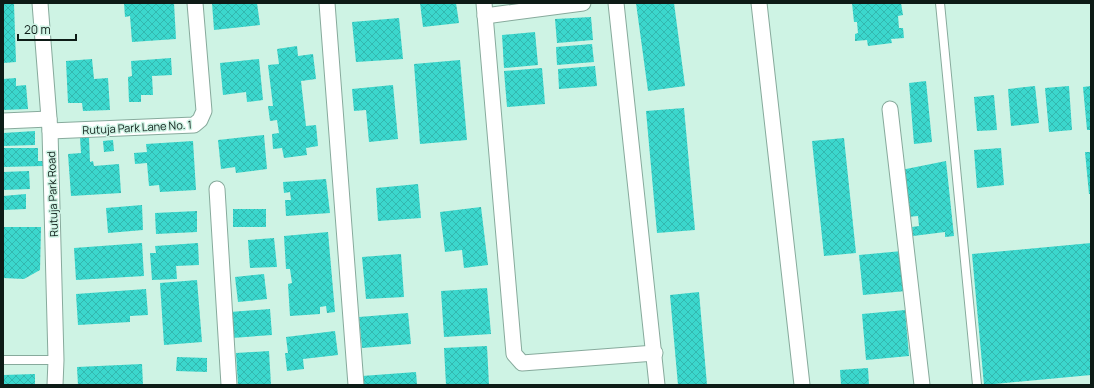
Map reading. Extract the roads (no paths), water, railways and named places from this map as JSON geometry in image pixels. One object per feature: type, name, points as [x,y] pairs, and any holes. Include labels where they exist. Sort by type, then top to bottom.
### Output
[{"type":"street","name":"Rutuja Park Road","points":[[40,3],[50,125],[56,360],[55,385]]},
{"type":"street","name":"Rutuja Park Lane No. 1","points":[[3,121],[50,125],[194,125],[200,120],[204,111],[195,3]]},
{"type":"street","points":[[327,3],[356,385]]},
{"type":"street","points":[[583,3],[484,9],[514,354],[522,363],[655,353]]},
{"type":"street","points":[[616,3],[655,353],[657,385]]},
{"type":"street","points":[[759,3],[802,385]]},
{"type":"street","points":[[890,109],[922,385]]},
{"type":"street","points":[[217,189],[229,385]]},
{"type":"lane","points":[[940,3],[977,385]]},
{"type":"lane","points":[[3,360],[56,360]]}]
